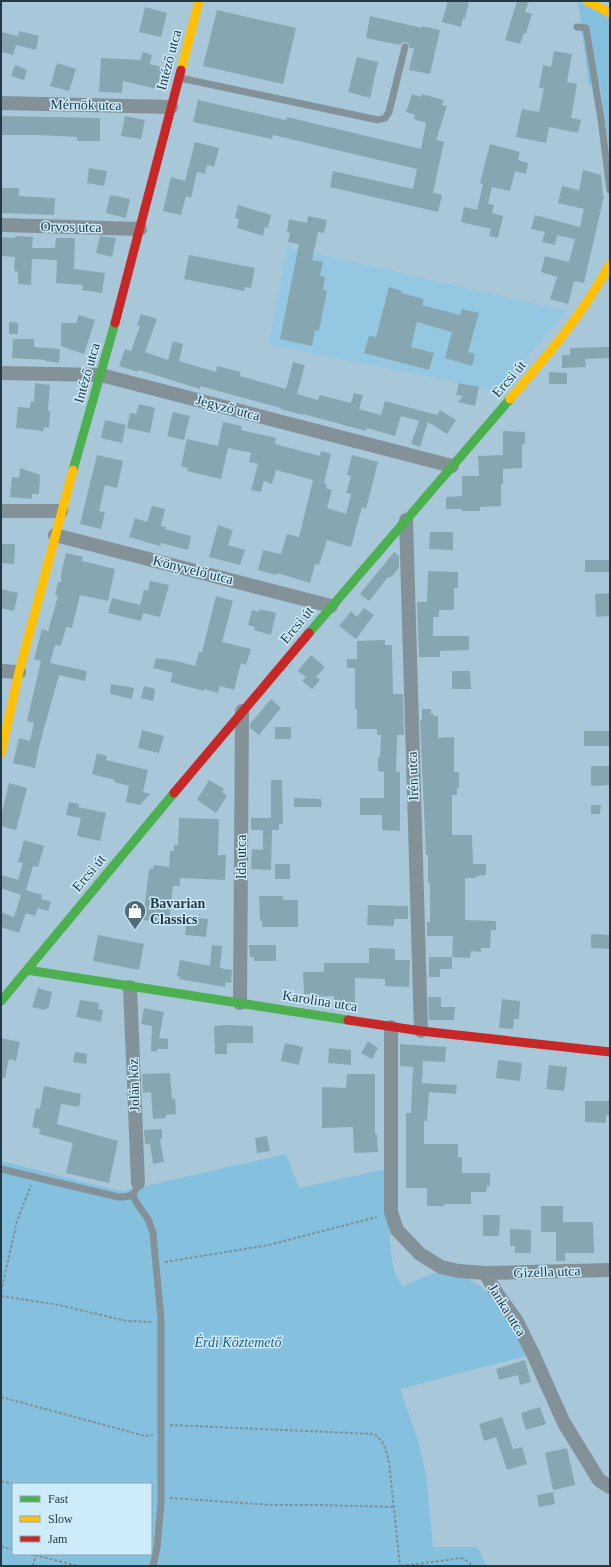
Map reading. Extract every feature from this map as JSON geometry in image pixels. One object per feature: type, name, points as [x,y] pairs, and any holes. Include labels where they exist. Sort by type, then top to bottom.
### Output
[{"type":"street","name":"Intéző utca","points":[[1,753],[19,672],[61,511],[101,374],[199,1]]},
{"type":"street","points":[[587,1],[610,13]]},
{"type":"street","name":"Mérnök utca","points":[[1,103],[171,107]]},
{"type":"street","name":"Orvos utca","points":[[1,225],[140,229]]},
{"type":"street","name":"Ercsi út","points":[[1,1001],[331,606],[542,363],[580,313],[601,282],[610,264]]},
{"type":"street","name":"Jegyző utca","points":[[1,373],[101,374],[452,466]]},
{"type":"street","points":[[1,511],[61,511]]},
{"type":"street","name":"Irén utca","points":[[406,520],[421,1031]]},
{"type":"street","name":"Könyvelő utca","points":[[55,535],[331,606]]},
{"type":"street","points":[[1,671],[19,672]]},
{"type":"street","name":"Ida utca","points":[[240,1003],[242,711]]},
{"type":"street","name":"Karolina utca","points":[[27,970],[391,1027],[610,1052]]},
{"type":"street","name":"Jolán köz","points":[[130,987],[136,1189]]},
{"type":"street","name":"Janka utca","points":[[391,1027],[391,1212],[397,1230],[420,1254],[440,1267],[459,1271],[485,1273],[498,1295],[516,1320],[564,1423],[600,1480],[610,1486]]},
{"type":"street","name":"Gizella utca","points":[[485,1273],[610,1270]]},
{"type":"lane","points":[[577,27],[586,28],[601,119],[610,190]]},
{"type":"lane","points":[[180,78],[378,120],[384,118],[389,112],[405,47]]},
{"type":"lane","points":[[1,1169],[118,1197],[127,1197],[136,1189]]},
{"type":"lane","points":[[136,1189],[136,1202],[148,1219],[153,1233],[161,1319],[161,1496],[157,1548],[153,1566]]},
{"type":"path","points":[[1,1292],[17,1221],[34,1177]]},
{"type":"path","points":[[156,1264],[269,1245],[377,1217]]},
{"type":"path","points":[[1,1296],[54,1304],[127,1321],[152,1323],[161,1319]]},
{"type":"path","points":[[1,1397],[145,1436],[153,1435],[162,1424],[374,1434],[381,1439],[386,1448],[389,1462],[400,1566],[462,1558],[470,1563],[471,1566]]},
{"type":"path","points":[[1,1481],[12,1484]]},
{"type":"path","points":[[161,1496],[175,1499],[272,1505],[394,1507]]},
{"type":"path","points":[[1,1546],[12,1550]]},
{"type":"path","points":[[33,1566],[36,1555],[78,1566]]},
{"type":"shaded area","points":[[287,247],[567,311],[497,391],[269,344]]},
{"type":"green space","points":[[578,1],[610,18],[610,156],[600,85],[589,86]]},
{"type":"green space","name":"Érdi Köztemető","points":[[286,1154],[299,1188],[386,1169],[391,1253],[395,1275],[403,1286],[437,1273],[453,1274],[468,1279],[482,1288],[505,1312],[530,1355],[400,1389],[418,1440],[426,1474],[433,1547],[477,1547],[487,1566],[1,1566],[1,1161],[123,1191]]},
{"type":"building","points":[[448,1],[469,1],[465,19],[463,18],[461,27],[442,22]]},
{"type":"building","points":[[517,1],[529,1],[525,12],[532,14],[526,33],[524,33],[520,44],[505,40]]},
{"type":"building","points":[[145,7],[167,13],[161,37],[139,32]]},
{"type":"building","points":[[217,10],[296,28],[283,84],[203,66]]},
{"type":"building","points":[[370,16],[422,28],[422,26],[440,30],[430,74],[409,70],[414,48],[410,48],[408,43],[404,42],[400,45],[366,38]]},
{"type":"building","points":[[19,31],[39,36],[36,50],[16,45],[13,55],[1,52],[1,32],[18,36]]},
{"type":"building","points":[[554,51],[572,54],[567,82],[577,84],[571,118],[581,120],[578,133],[549,127],[546,143],[516,137],[522,109],[539,112],[544,88],[539,88],[543,65],[551,67]]},
{"type":"building","points":[[143,52],[152,55],[150,64],[162,67],[157,89],[123,81],[122,93],[99,92],[101,58],[140,60]]},
{"type":"building","points":[[357,57],[378,62],[370,98],[348,92]]},
{"type":"building","points":[[57,63],[76,69],[69,91],[50,86]]},
{"type":"building","points":[[15,65],[27,70],[24,80],[11,76]]},
{"type":"building","points":[[412,94],[421,97],[422,94],[444,100],[442,105],[447,106],[436,140],[444,142],[433,193],[442,195],[438,212],[330,187],[333,171],[413,189],[417,169],[273,135],[272,139],[193,122],[198,100],[286,120],[287,117],[421,149],[426,123],[414,119],[415,115],[406,112]]},
{"type":"building","points":[[1,116],[100,118],[100,141],[77,141],[77,137],[1,135]]},
{"type":"building","points":[[125,116],[145,120],[141,139],[121,136]]},
{"type":"building","points":[[195,142],[219,148],[214,167],[207,165],[205,174],[197,172],[191,198],[186,196],[181,215],[163,211],[171,177],[185,181]]},
{"type":"building","points":[[490,144],[520,152],[518,160],[528,163],[526,174],[515,171],[510,191],[492,187],[488,204],[494,205],[492,213],[503,216],[498,238],[489,236],[491,229],[461,222],[464,207],[477,210],[483,184],[480,183]]},
{"type":"building","points":[[89,168],[107,171],[104,186],[87,183]]},
{"type":"building","points":[[583,170],[601,175],[604,196],[584,283],[574,281],[568,304],[550,299],[557,277],[541,272],[545,256],[569,262],[575,239],[557,235],[555,245],[542,242],[545,232],[531,229],[535,215],[580,227],[584,209],[558,203],[562,186],[579,190]]},
{"type":"building","points":[[2,188],[19,188],[19,196],[55,198],[54,215],[2,213]]},
{"type":"building","points":[[110,195],[130,199],[126,218],[106,213]]},
{"type":"building","points":[[238,205],[271,215],[268,228],[265,227],[263,236],[237,228],[239,219],[235,218]]},
{"type":"building","points":[[308,216],[327,220],[324,233],[318,232],[312,260],[323,262],[320,276],[325,277],[323,290],[327,291],[319,331],[315,330],[312,346],[280,339],[299,244],[288,242],[290,233],[287,232],[289,219],[307,223]]},
{"type":"building","points":[[15,236],[33,237],[32,248],[55,248],[56,238],[75,238],[74,269],[105,273],[102,293],[82,290],[83,285],[56,283],[57,260],[32,259],[31,285],[18,284],[18,272],[14,271],[15,257],[1,256],[1,237],[15,238]]},
{"type":"building","points":[[100,236],[116,238],[112,257],[96,253]]},
{"type":"building","points":[[189,255],[255,268],[251,288],[245,287],[244,291],[184,279]]},
{"type":"building","points":[[389,287],[402,291],[401,293],[424,299],[422,305],[460,315],[462,309],[479,313],[468,352],[475,354],[472,366],[445,358],[452,332],[417,322],[411,347],[434,353],[429,370],[364,353],[369,336],[376,337]]},
{"type":"building","points":[[141,314],[157,319],[145,352],[168,360],[173,341],[183,344],[179,361],[216,372],[217,366],[241,372],[240,376],[286,389],[293,362],[305,365],[297,394],[318,400],[320,395],[351,403],[354,393],[363,395],[359,409],[381,415],[385,401],[437,415],[440,410],[456,420],[447,434],[428,422],[420,447],[411,444],[419,421],[401,416],[395,436],[367,428],[366,431],[280,409],[281,408],[200,386],[200,389],[139,370],[138,372],[119,366],[125,349],[131,351],[140,326],[137,325]]},
{"type":"building","points":[[79,315],[95,320],[84,354],[61,346],[61,323],[76,323]]},
{"type":"building","points":[[9,322],[18,323],[18,334],[9,334]]},
{"type":"building","points":[[13,339],[34,339],[34,347],[60,349],[59,363],[45,360],[12,358]]},
{"type":"building","points":[[610,347],[610,358],[585,359],[586,367],[562,368],[562,355],[570,355],[570,348]]},
{"type":"building","points":[[549,372],[567,373],[567,384],[549,384]]},
{"type":"building","points":[[35,383],[50,385],[48,411],[50,411],[49,428],[44,427],[43,431],[16,428],[18,407],[30,408],[31,401],[34,402]]},
{"type":"building","points":[[459,383],[479,387],[475,406],[458,402],[463,396],[456,395]]},
{"type":"building","points":[[139,404],[155,408],[150,433],[127,428],[130,413],[136,414]]},
{"type":"building","points":[[173,412],[190,416],[184,440],[167,436]]},
{"type":"building","points":[[105,420],[126,425],[122,443],[101,438]]},
{"type":"building","points":[[223,422],[242,426],[241,430],[276,438],[275,444],[320,456],[321,451],[331,454],[324,483],[327,484],[326,488],[332,490],[327,508],[346,514],[351,494],[346,493],[351,476],[347,475],[352,455],[378,462],[366,509],[362,507],[351,547],[327,540],[319,565],[315,564],[310,583],[277,573],[276,575],[258,570],[263,550],[281,554],[287,534],[299,537],[313,480],[276,470],[272,484],[264,481],[261,492],[251,490],[258,464],[249,462],[251,453],[228,448],[221,479],[187,471],[188,468],[181,466],[187,439],[218,446]]},
{"type":"building","points":[[503,431],[525,432],[525,444],[522,444],[522,468],[503,469],[501,506],[480,507],[480,511],[446,509],[446,497],[462,496],[462,476],[479,476],[478,456],[503,455]]},
{"type":"building","points":[[97,455],[123,461],[117,488],[105,485],[99,511],[105,512],[101,529],[80,524]]},
{"type":"building","points":[[20,468],[40,475],[39,494],[32,494],[32,499],[10,497],[12,477],[19,478]]},
{"type":"building","points":[[152,506],[165,509],[161,526],[166,527],[165,529],[191,536],[188,550],[161,543],[160,546],[129,537],[135,518],[147,522]]},
{"type":"building","points":[[218,525],[233,530],[228,545],[245,550],[240,565],[209,557]]},
{"type":"building","points":[[430,532],[453,532],[453,550],[429,549]]},
{"type":"building","points":[[1,544],[15,544],[14,564],[1,563]]},
{"type":"building","points":[[394,552],[399,556],[399,568],[390,578],[388,577],[369,601],[360,594]]},
{"type":"building","points":[[66,553],[83,557],[82,561],[115,569],[108,601],[80,595],[72,628],[66,627],[61,646],[55,645],[50,663],[87,671],[85,681],[59,675],[40,743],[35,768],[13,763],[19,738],[30,741],[34,723],[27,721],[41,661],[34,659],[42,629],[48,631],[58,596],[55,595],[58,582],[61,582],[61,574]]},
{"type":"building","points":[[585,560],[610,560],[610,572],[585,572]]},
{"type":"building","points":[[428,571],[458,572],[458,588],[454,588],[454,610],[439,610],[439,617],[433,617],[433,636],[469,636],[469,650],[440,651],[440,657],[419,657],[417,602],[427,602]]},
{"type":"building","points":[[150,581],[169,585],[160,617],[143,613],[141,621],[108,613],[112,598],[140,605],[144,590],[148,591]]},
{"type":"building","points":[[1,589],[18,593],[14,611],[1,608]]},
{"type":"building","points":[[610,593],[610,616],[596,617],[595,594]]},
{"type":"building","points":[[216,596],[233,601],[222,642],[251,649],[246,665],[241,663],[234,690],[220,686],[218,693],[170,682],[173,673],[153,668],[156,658],[177,661],[195,666],[199,652],[202,652]]},
{"type":"building","points":[[364,608],[374,615],[356,639],[339,626],[351,611],[357,617]]},
{"type":"building","points":[[259,609],[276,613],[271,635],[254,630],[255,627],[248,625],[252,610],[259,612]]},
{"type":"building","points":[[385,640],[385,645],[392,645],[393,694],[403,694],[404,735],[397,735],[396,772],[400,772],[400,831],[382,830],[382,815],[360,815],[360,798],[384,798],[384,772],[378,771],[381,735],[377,735],[377,729],[357,729],[357,709],[355,709],[355,668],[347,668],[347,659],[357,659],[357,641]]},
{"type":"building","points":[[311,655],[325,667],[316,677],[320,680],[312,689],[302,681],[306,677],[298,671]]},
{"type":"building","points":[[452,671],[470,671],[471,689],[452,689]]},
{"type":"building","points":[[111,684],[134,688],[132,699],[110,694]]},
{"type":"building","points":[[144,686],[155,689],[153,701],[141,698]]},
{"type":"building","points":[[271,699],[281,708],[259,735],[250,728],[250,724]]},
{"type":"building","points":[[422,709],[431,709],[431,714],[438,716],[438,738],[454,737],[454,772],[459,772],[459,788],[457,788],[457,795],[452,795],[452,835],[472,835],[473,864],[486,864],[486,875],[476,876],[476,878],[465,878],[465,920],[496,921],[496,930],[491,930],[490,948],[481,948],[481,952],[471,951],[470,958],[452,957],[453,936],[427,936],[427,922],[430,922],[430,883],[428,883],[428,855],[426,855],[420,720],[422,720]]},
{"type":"building","points":[[275,727],[291,727],[291,739],[275,739]]},
{"type":"building","points":[[142,730],[164,736],[159,753],[138,748]]},
{"type":"building","points":[[584,731],[610,731],[610,746],[584,746]]},
{"type":"building","points":[[97,753],[107,756],[106,760],[148,770],[143,792],[150,794],[140,805],[126,802],[129,786],[114,782],[115,780],[92,774]]},
{"type":"building","points":[[591,766],[610,766],[610,785],[591,786]]},
{"type":"building","points":[[209,780],[224,789],[222,792],[227,796],[216,813],[197,800]]},
{"type":"building","points":[[271,780],[282,780],[283,824],[279,824],[279,830],[272,830],[271,870],[251,869],[252,849],[263,850],[263,830],[251,830],[251,818],[271,818]]},
{"type":"building","points":[[9,783],[27,788],[16,830],[1,826],[1,816]]},
{"type":"building","points":[[294,798],[321,799],[322,807],[294,807]]},
{"type":"building","points":[[69,802],[79,804],[78,807],[106,813],[100,841],[77,836],[81,818],[66,815]]},
{"type":"building","points":[[591,805],[601,805],[600,814],[591,814]]},
{"type":"building","points":[[179,818],[219,819],[218,855],[226,855],[225,880],[180,878],[180,886],[173,886],[169,922],[143,920],[149,869],[153,869],[154,865],[169,867],[170,851],[174,851],[174,845],[178,845]]},
{"type":"building","points":[[24,840],[44,846],[38,867],[33,866],[26,890],[42,895],[41,899],[51,902],[48,911],[38,908],[35,916],[26,913],[19,933],[1,927],[1,912],[14,917],[21,895],[1,888],[1,875],[18,880],[23,863],[18,862]]},
{"type":"building","points":[[275,864],[290,864],[290,879],[275,879]]},
{"type":"building","points":[[259,896],[283,896],[283,900],[298,900],[298,927],[262,927],[262,921],[260,921]]},
{"type":"building","points":[[368,905],[408,906],[408,919],[394,919],[394,926],[367,925]]},
{"type":"building","points":[[197,918],[208,919],[206,937],[185,935],[186,926],[196,926]]},
{"type":"building","points":[[591,934],[610,935],[610,949],[591,948]]},
{"type":"building","points":[[98,935],[144,944],[139,970],[93,961]]},
{"type":"building","points":[[212,945],[222,946],[220,968],[232,970],[231,983],[226,982],[225,987],[179,979],[180,976],[177,976],[180,960],[210,966]]},
{"type":"building","points":[[249,945],[276,945],[276,961],[254,961],[254,957],[250,957]]},
{"type":"building","points":[[369,948],[395,949],[395,960],[410,960],[409,987],[385,986],[385,979],[355,978],[355,1002],[334,1002],[334,996],[314,997],[314,994],[304,994],[303,972],[324,972],[324,963],[369,963]]},
{"type":"building","points":[[429,957],[452,957],[452,969],[440,969],[440,977],[429,977]]},
{"type":"building","points":[[38,988],[52,992],[49,1007],[44,1010],[32,1007]]},
{"type":"building","points":[[428,997],[441,997],[441,1007],[455,1007],[454,1020],[429,1020]]},
{"type":"building","points":[[502,999],[520,1001],[519,1019],[514,1019],[513,1029],[499,1028]]},
{"type":"building","points":[[80,1000],[99,1003],[98,1009],[103,1010],[101,1022],[76,1017]]},
{"type":"building","points":[[144,1008],[164,1012],[159,1038],[168,1039],[168,1049],[157,1049],[157,1052],[151,1051],[152,1026],[141,1024]]},
{"type":"building","points":[[214,1026],[253,1026],[253,1043],[227,1043],[227,1054],[215,1054]]},
{"type":"building","points":[[1,1038],[20,1042],[16,1061],[9,1059],[5,1078],[1,1078]]},
{"type":"building","points":[[368,1041],[378,1048],[372,1059],[361,1053]]},
{"type":"building","points":[[285,1043],[303,1047],[299,1065],[281,1061]]},
{"type":"building","points":[[400,1044],[446,1047],[445,1062],[423,1061],[422,1083],[457,1085],[456,1094],[429,1092],[427,1121],[424,1121],[424,1144],[458,1144],[458,1157],[462,1157],[462,1173],[490,1173],[490,1186],[487,1186],[486,1192],[471,1192],[471,1204],[444,1204],[444,1206],[427,1206],[427,1188],[406,1188],[406,1113],[411,1113],[413,1067],[400,1066]]},
{"type":"building","points":[[329,1048],[351,1050],[351,1065],[328,1063]]},
{"type":"building","points":[[75,1052],[87,1054],[86,1064],[73,1062]]},
{"type":"building","points":[[498,1060],[522,1063],[520,1081],[496,1078]]},
{"type":"building","points":[[549,1065],[567,1067],[564,1091],[546,1089]]},
{"type":"building","points":[[170,1073],[172,1099],[175,1098],[176,1114],[166,1115],[166,1118],[153,1119],[151,1092],[143,1093],[142,1074]]},
{"type":"building","points":[[347,1074],[375,1074],[375,1134],[377,1134],[378,1152],[354,1153],[353,1127],[322,1128],[322,1087],[346,1088]]},
{"type":"building","points":[[44,1086],[81,1094],[79,1107],[61,1104],[57,1124],[118,1141],[109,1183],[66,1173],[73,1143],[39,1134],[40,1129],[32,1127],[36,1108],[40,1109]]},
{"type":"building","points":[[585,1101],[610,1101],[610,1116],[606,1115],[606,1123],[585,1122]]},
{"type":"building","points":[[162,1129],[162,1139],[160,1139],[164,1162],[153,1164],[150,1144],[145,1144],[144,1130]]},
{"type":"building","points":[[267,1136],[270,1151],[257,1153],[255,1138]]},
{"type":"building","points":[[541,1206],[563,1206],[563,1222],[593,1222],[594,1253],[565,1253],[565,1261],[556,1261],[556,1232],[541,1232]]},
{"type":"building","points":[[483,1215],[500,1215],[499,1236],[483,1236]]},
{"type":"building","points":[[510,1229],[531,1230],[531,1253],[515,1253],[515,1246],[510,1246]]},
{"type":"building","points":[[525,1360],[531,1382],[520,1385],[518,1375],[499,1380],[496,1369]]},
{"type":"building","points":[[540,1407],[546,1424],[526,1430],[521,1413]]},
{"type":"building","points":[[502,1417],[513,1449],[522,1447],[527,1464],[507,1470],[496,1437],[484,1441],[479,1424]]},
{"type":"building","points":[[567,1448],[575,1485],[553,1490],[545,1453]]},
{"type":"building","points":[[553,1492],[555,1504],[539,1507],[537,1495]]},
{"type":"traffic: fast","points":[[73,470],[115,323]]},
{"type":"traffic: fast","points":[[309,633],[510,399]]},
{"type":"traffic: fast","points":[[1,1001],[174,793]]},
{"type":"traffic: fast","points":[[27,970],[348,1020]]},
{"type":"traffic: slow","points":[[181,70],[199,1]]},
{"type":"traffic: slow","points":[[587,1],[610,13]]},
{"type":"traffic: slow","points":[[510,399],[551,351],[588,300],[610,264]]},
{"type":"traffic: slow","points":[[1,753],[19,672],[73,470]]},
{"type":"traffic: jam","points":[[115,323],[181,70]]},
{"type":"traffic: jam","points":[[174,793],[309,633]]},
{"type":"traffic: jam","points":[[348,1020],[421,1031],[610,1052]]},
{"type":"place","name":"Bavarian Classics","points":[[135,930]]}]
